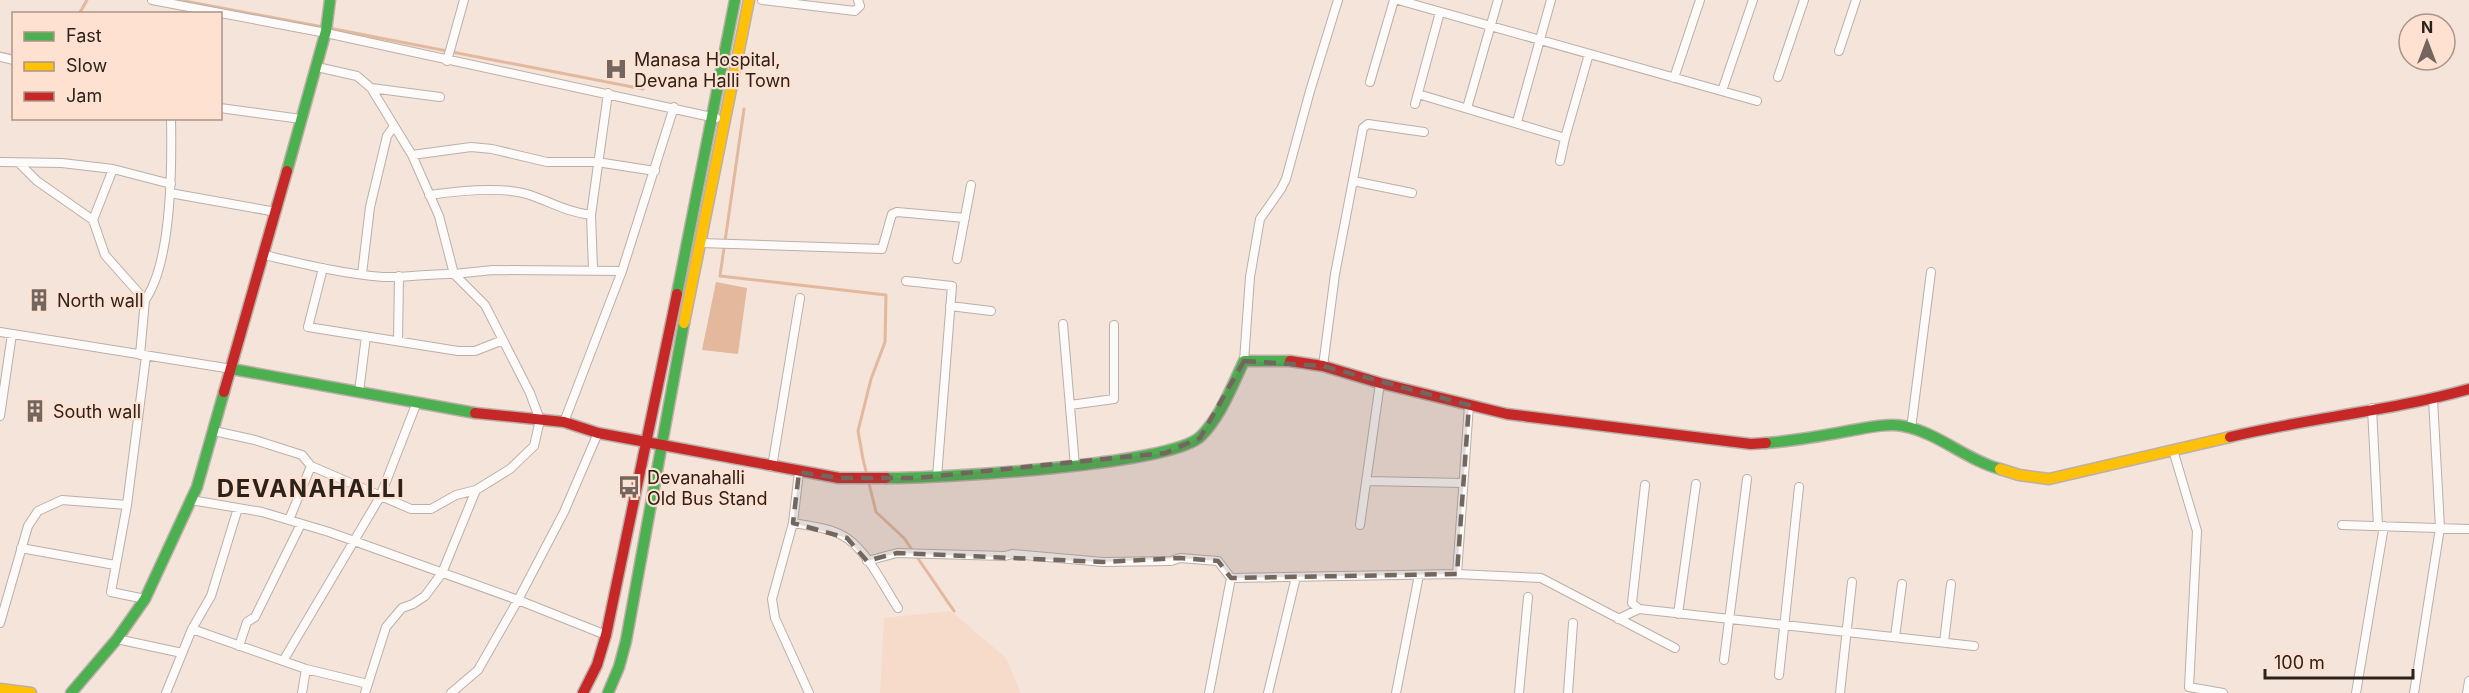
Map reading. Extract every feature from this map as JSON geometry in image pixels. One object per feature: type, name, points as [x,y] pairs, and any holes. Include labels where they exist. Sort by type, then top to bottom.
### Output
[{"type":"street","points":[[152,0],[326,29],[447,61],[674,107],[726,121]]},
{"type":"street","points":[[71,693],[117,639],[145,599],[191,500],[214,431],[318,67],[330,0]]},
{"type":"street","points":[[447,61],[464,0]]},
{"type":"street","points":[[583,693],[597,665],[606,635],[696,203],[735,0]]},
{"type":"street","points":[[608,693],[619,668],[626,641],[749,0]]},
{"type":"street","points":[[762,0],[855,11],[860,6],[858,0]]},
{"type":"street","points":[[0,332],[232,369],[492,416],[564,422],[598,433],[839,478],[937,477],[1075,466],[1165,453],[1200,438],[1219,411],[1244,361],[1250,277],[1260,219],[1286,179],[1338,0]]},
{"type":"street","points":[[1370,82],[1396,0],[1757,101]]},
{"type":"street","points":[[1467,108],[1498,0]]},
{"type":"street","points":[[1517,122],[1551,0]]},
{"type":"street","points":[[1674,78],[1700,0]]},
{"type":"street","points":[[1722,91],[1753,0]]},
{"type":"street","points":[[1778,77],[1804,0]]},
{"type":"street","points":[[1839,51],[1856,0]]},
{"type":"street","points":[[1415,104],[1440,12]]},
{"type":"street","points":[[1560,161],[1589,54]]},
{"type":"street","points":[[214,431],[255,440],[302,455],[311,466],[380,497],[411,508],[431,509],[456,495],[476,490],[510,469],[534,446],[540,420],[530,393],[485,304],[454,274],[439,216],[412,155],[371,88],[357,76],[318,67]]},
{"type":"street","points":[[371,88],[440,97]]},
{"type":"street","points":[[593,269],[591,215],[608,93]]},
{"type":"street","points":[[1418,94],[1565,138]]},
{"type":"street","points":[[564,422],[622,272],[674,107]]},
{"type":"street","points":[[222,108],[301,120]]},
{"type":"street","points":[[145,599],[111,592],[127,505],[143,356],[145,300],[159,273],[170,194],[171,120]]},
{"type":"street","points":[[1323,366],[1335,274],[1365,125],[1424,132]]},
{"type":"street","points":[[362,274],[370,207],[387,136],[394,126]]},
{"type":"street","points":[[412,155],[471,147],[492,149],[547,162],[597,162],[655,171]]},
{"type":"street","points":[[0,162],[30,161],[113,169],[171,184]]},
{"type":"street","points":[[20,163],[37,181],[93,219],[105,255],[145,300]]},
{"type":"street","points":[[93,219],[113,169]]},
{"type":"street","points":[[1353,181],[1412,193]]},
{"type":"street","points":[[957,259],[971,185]]},
{"type":"street","points":[[429,195],[464,190],[529,194],[564,210],[591,215]]},
{"type":"street","points":[[170,194],[276,212]]},
{"type":"street","points":[[701,243],[882,249],[892,214],[897,212],[965,218]]},
{"type":"street","points":[[264,255],[323,268],[386,277],[494,270],[593,269],[622,272]]},
{"type":"street","points":[[323,268],[308,327],[458,351],[475,351],[503,340]]},
{"type":"street","points":[[1911,429],[1931,272]]},
{"type":"street","points":[[398,341],[399,276]]},
{"type":"street","points":[[906,281],[952,286],[937,477]]},
{"type":"street","points":[[772,467],[800,298]]},
{"type":"street","points":[[950,306],[991,311]]},
{"type":"street","points":[[1062,324],[1075,466]]},
{"type":"street","points":[[1070,405],[1114,399],[1114,325]]},
{"type":"street","points":[[0,416],[12,334]]},
{"type":"street","points":[[359,392],[366,336]]},
{"type":"street","points":[[1244,361],[1282,360],[1323,366],[1380,383],[1507,414],[1751,444],[1792,441],[1879,426],[1903,426],[1941,440],[1988,466],[2019,475],[2049,479],[2289,423],[2433,399],[2469,389]]},
{"type":"street","points":[[1360,525],[1380,383]]},
{"type":"street","points":[[2414,693],[2440,528],[2433,399]]},
{"type":"street","points":[[283,661],[380,497],[417,402]]},
{"type":"street","points":[[1457,574],[1469,405]]},
{"type":"street","points":[[2356,693],[2381,526],[2372,408]]},
{"type":"street","points":[[451,693],[478,670],[519,600],[564,512],[598,433]]},
{"type":"street","points":[[2173,450],[2197,531],[2189,687],[2223,693]]},
{"type":"street","points":[[289,520],[311,466]]},
{"type":"street","points":[[799,472],[793,523],[772,599],[775,618],[809,693]]},
{"type":"street","points":[[1724,660],[1748,479]]},
{"type":"street","points":[[1366,481],[1463,483]]},
{"type":"street","points":[[1678,614],[1696,484]]},
{"type":"street","points":[[1639,609],[1632,603],[1645,485]]},
{"type":"street","points":[[1779,675],[1799,487]]},
{"type":"street","points":[[365,693],[386,627],[402,608],[426,596],[442,573],[476,490]]},
{"type":"street","points":[[0,623],[28,526],[38,511],[62,500],[127,505]]},
{"type":"street","points":[[191,500],[289,520],[355,541],[519,600],[606,635]]},
{"type":"street","points":[[166,693],[192,628],[211,596],[238,508]]},
{"type":"street","points":[[793,523],[830,531],[846,538],[859,548],[898,608]]},
{"type":"street","points":[[239,645],[247,622],[255,616],[301,524]]},
{"type":"street","points":[[2342,525],[2469,529]]},
{"type":"street","points":[[21,548],[115,565]]},
{"type":"street","points":[[867,561],[897,553],[1005,556],[1011,554],[1103,562],[1171,561],[1180,558],[1218,561],[1231,578],[1209,693]]},
{"type":"street","points":[[1231,578],[1457,574],[1540,578],[1675,648]]},
{"type":"street","points":[[1396,693],[1419,575]]},
{"type":"street","points":[[1268,693],[1296,577]]},
{"type":"street","points":[[1840,693],[1852,582]]},
{"type":"street","points":[[1895,637],[1902,584]]},
{"type":"street","points":[[1944,642],[1951,584]]},
{"type":"street","points":[[1519,693],[1528,597]]},
{"type":"street","points":[[1618,619],[1639,609],[1974,645]]},
{"type":"street","points":[[1568,693],[1574,623]]},
{"type":"street","points":[[192,628],[306,669],[368,684]]},
{"type":"street","points":[[117,639],[182,653]]},
{"type":"street","points":[[302,693],[306,669]]},
{"type":"street","points":[[2467,693],[2469,681]]},
{"type":"street","points":[[0,689],[31,693]]},
{"type":"highlighted area","points":[[1244,361],[1323,366],[1469,405],[1457,574],[1231,578],[1218,561],[1180,558],[1103,562],[897,553],[867,561],[847,538],[793,523],[799,472],[839,478],[917,478],[1165,453],[1200,438]]},
{"type":"shaded area","points":[[716,282],[747,288],[738,354],[702,350]]},
{"type":"shaded area","points":[[951,611],[1006,658],[1021,693],[880,693],[884,618]]},
{"type":"waterway","points":[[80,12],[87,0]]},
{"type":"waterway","points":[[179,0],[323,27]]},
{"type":"waterway","points":[[329,28],[643,89]]},
{"type":"waterway","points":[[0,53],[12,56]]},
{"type":"waterway","points":[[744,109],[720,276],[886,295],[885,342],[871,379],[858,431],[863,459],[876,512],[904,538],[954,611]]},
{"type":"traffic: fast","points":[[287,171],[326,31],[330,0]]},
{"type":"traffic: fast","points":[[677,294],[735,0]]},
{"type":"traffic: fast","points":[[608,693],[619,667],[626,641],[684,323]]},
{"type":"traffic: fast","points":[[886,478],[952,476],[1051,468],[1147,455],[1181,446],[1201,436],[1208,428],[1244,361],[1290,361]]},
{"type":"traffic: fast","points":[[232,369],[475,413]]},
{"type":"traffic: fast","points":[[71,693],[117,639],[145,599],[197,487],[224,392]]},
{"type":"traffic: fast","points":[[1766,443],[1896,425],[1929,434],[2000,469]]},
{"type":"traffic: slow","points":[[684,323],[749,0]]},
{"type":"traffic: slow","points":[[2000,469],[2019,475],[2049,479],[2230,437]]},
{"type":"traffic: slow","points":[[0,689],[31,693]]},
{"type":"traffic: jam","points":[[224,392],[287,171]]},
{"type":"traffic: jam","points":[[583,693],[597,665],[606,635],[677,294]]},
{"type":"traffic: jam","points":[[1290,361],[1323,366],[1380,383],[1507,414],[1751,444],[1766,443]]},
{"type":"traffic: jam","points":[[2230,437],[2440,397],[2469,389]]},
{"type":"traffic: jam","points":[[475,413],[564,422],[598,433],[839,478],[886,478]]},
{"type":"place","name":"Manasa Hospital, Devana Halli Town","points":[[616,69]]},
{"type":"place","name":"North wall","points":[[39,300]]},
{"type":"place","name":"South wall","points":[[35,411]]},
{"type":"place","name":"Devanahalli Old Bus Stand","points":[[629,487]]},
{"type":"district","name":"DEVANAHALLI","points":[[311,488]]}]
